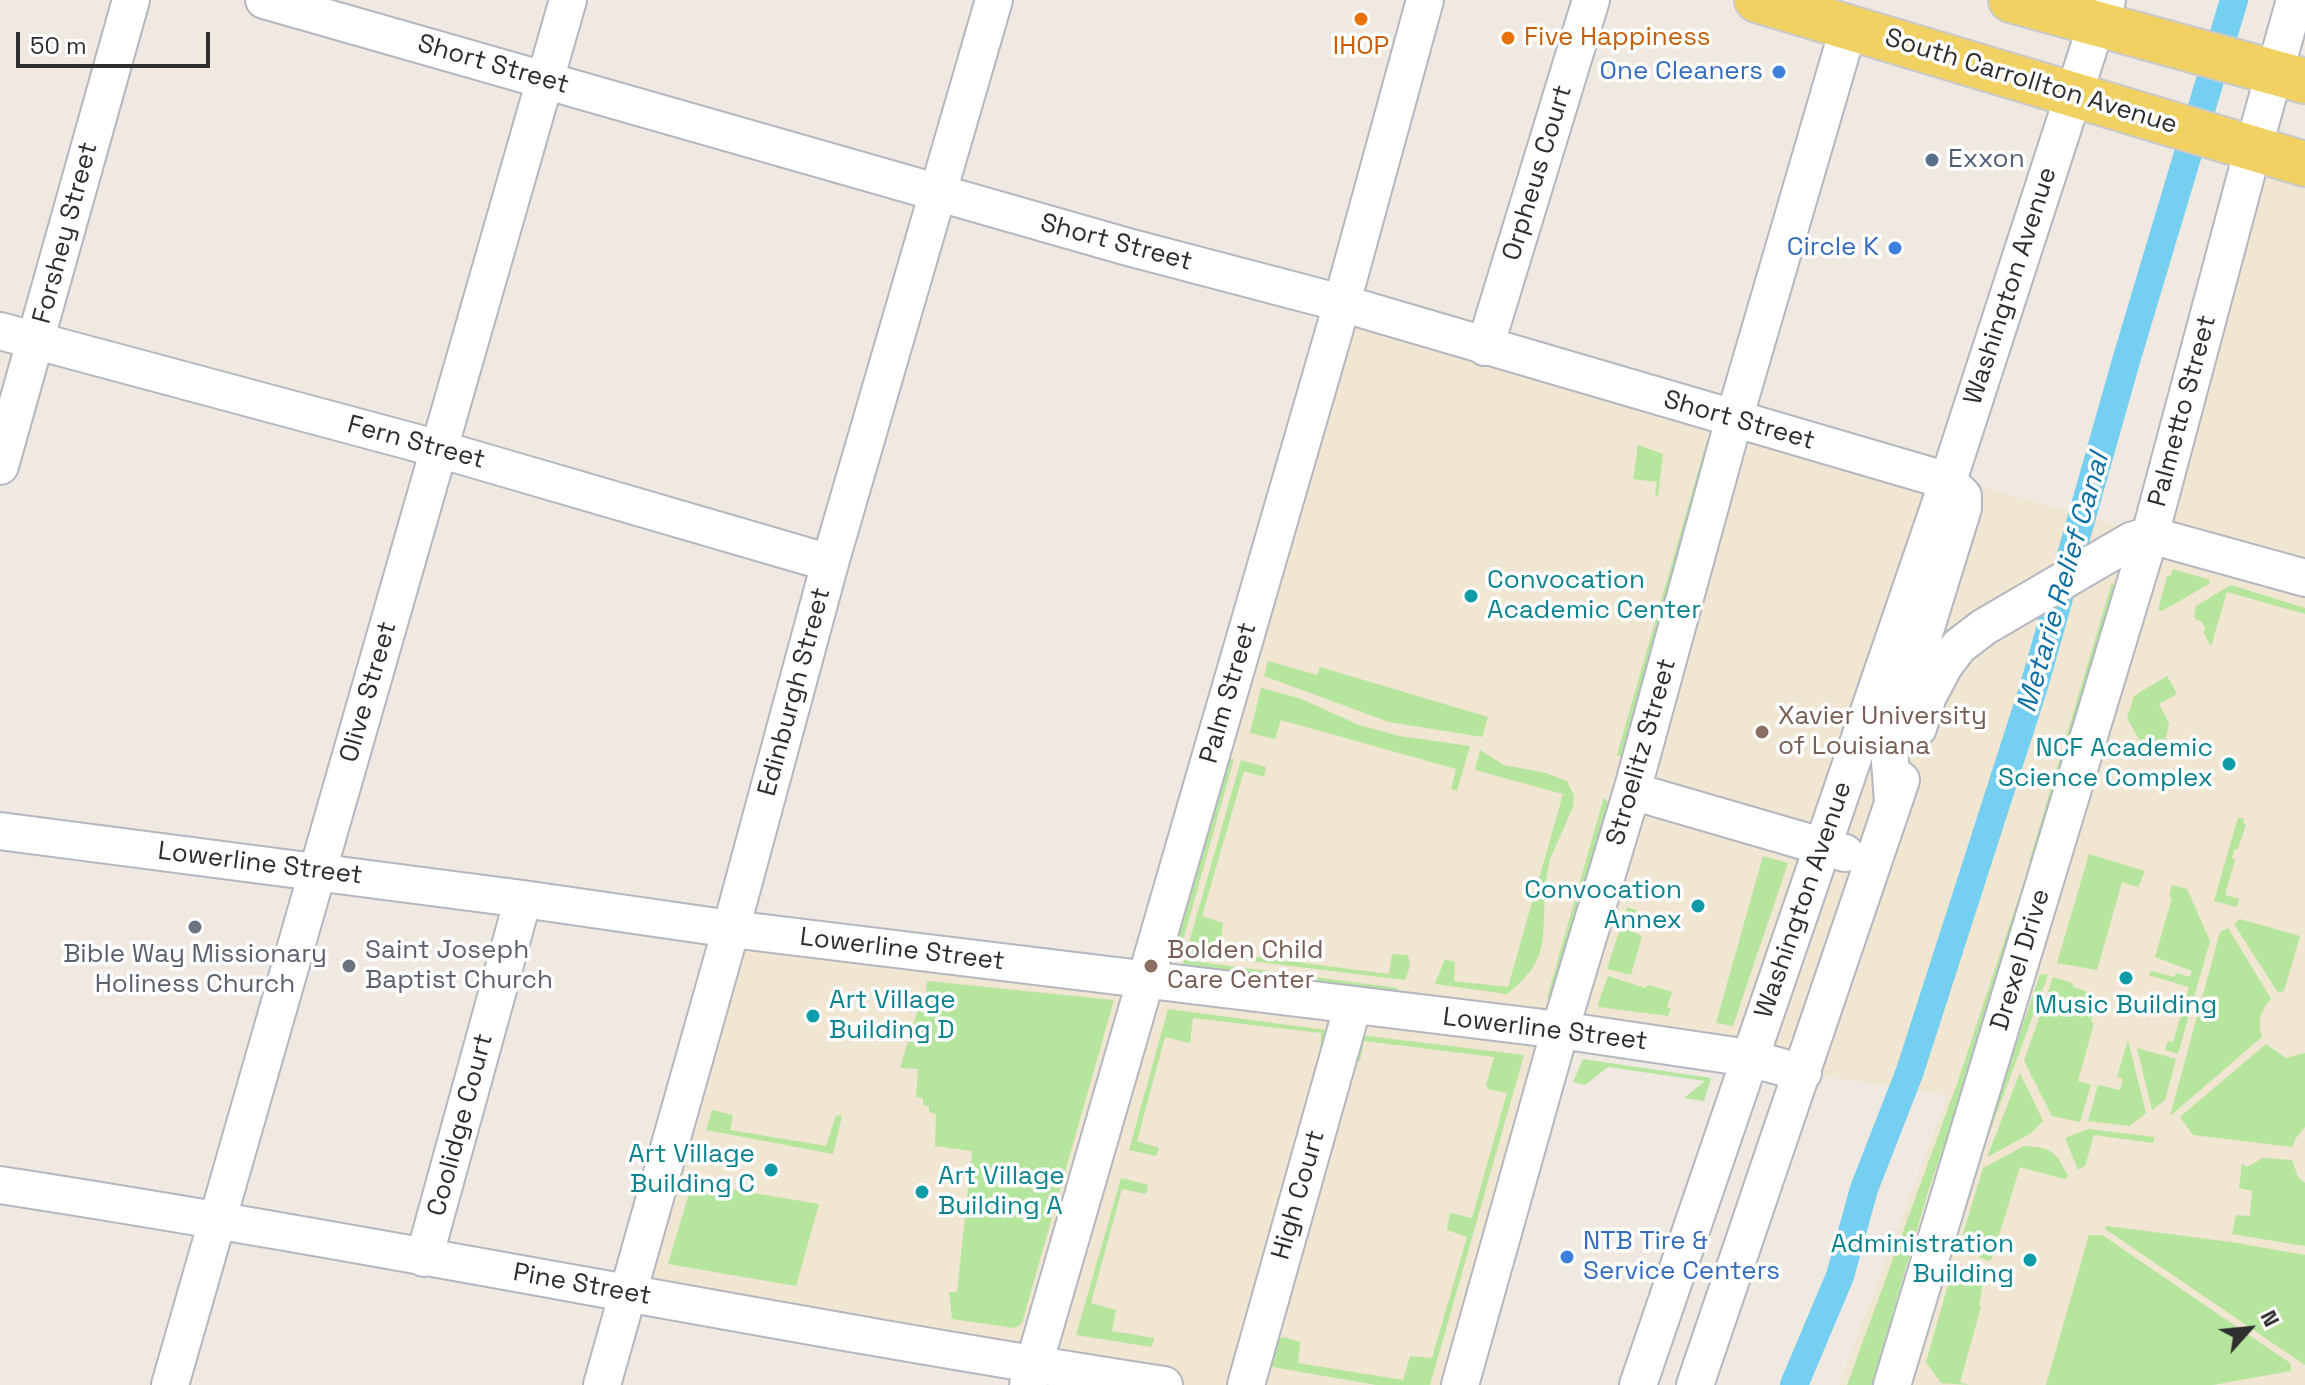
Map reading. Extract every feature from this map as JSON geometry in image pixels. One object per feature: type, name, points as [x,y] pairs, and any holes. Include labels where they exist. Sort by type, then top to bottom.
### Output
[{"type":"main road","name":"South Carrollton Avenue","points":[[1757,0],[2305,164]]},
{"type":"main road","points":[[2011,0],[2102,11],[2138,34],[2275,73]]},
{"type":"street","name":"Forshey Street","points":[[0,466],[131,0]]},
{"type":"street","name":"Short Street","points":[[264,0],[1128,247],[1341,303],[1956,488]]},
{"type":"street","name":"Olive Street","points":[[170,1385],[568,0]]},
{"type":"street","name":"Edinburgh Street","points":[[602,1385],[731,929],[830,563],[994,0]]},
{"type":"street","name":"Palm Street","points":[[1031,1375],[1147,981],[1425,0]]},
{"type":"street","name":"Orpheus Court","points":[[1485,347],[1591,0]]},
{"type":"street","name":"Palmetto Street","points":[[2141,538],[2236,144],[2275,73],[2295,0]]},
{"type":"street","points":[[2094,102],[2102,11]]},
{"type":"street","name":"Stroelitz Street","points":[[1460,1385],[1560,1030],[1632,791],[1734,419],[1849,26]]},
{"type":"street","name":"Washington Avenue","points":[[1638,1385],[1823,847],[2094,102]]},
{"type":"street","name":"Fern Street","points":[[0,331],[439,449],[830,563]]},
{"type":"street","name":"Washington Avenue","points":[[1695,1385],[1893,802],[1889,747],[1963,508],[1956,488]]},
{"type":"street","points":[[1893,802],[1928,696],[1959,646],[1984,627],[2141,538],[2305,578]]},
{"type":"street","name":"Drexel Drive","points":[[1892,1385],[2141,538]]},
{"type":"street","points":[[1632,791],[1873,862]]},
{"type":"street","name":"Lowerline Street","points":[[0,831],[317,871],[731,929],[1560,1030],[1749,1058],[1803,1073]]},
{"type":"street","name":"Coolidge Court","points":[[424,1258],[523,899]]},
{"type":"street","name":"High Court","points":[[1246,1385],[1353,1005]]},
{"type":"street","name":"Pine Street","points":[[0,1185],[218,1219],[629,1292],[1031,1375],[1164,1385]]},
{"type":"shaded area","name":"Xavier University of Louisiana","points":[[2253,149],[2305,164],[2305,1385],[1839,1385],[1948,1095],[1560,1030],[1460,1385],[1028,1385],[1033,1365],[629,1292],[731,929],[1147,980],[1341,303],[2150,535]]},
{"type":"green space","points":[[1707,440],[1711,441],[1621,757],[1617,755]]},
{"type":"green space","points":[[1638,445],[1663,454],[1658,496],[1655,495],[1657,482],[1633,479]]},
{"type":"green space","points":[[2173,569],[2210,580],[2209,584],[2162,611],[2158,610],[2167,576]]},
{"type":"green space","points":[[2112,582],[2114,587],[2035,863],[2029,862]]},
{"type":"green space","points":[[2231,585],[2305,608],[2305,614],[2227,592],[2211,646],[2203,632],[2206,629],[2194,616],[2196,606]]},
{"type":"green space","points":[[1268,661],[1317,675],[1320,667],[1488,717],[1482,737],[1389,722],[1264,676]]},
{"type":"green space","points":[[2167,676],[2177,694],[2159,704],[2169,724],[2163,749],[2149,757],[2127,718],[2134,696]]},
{"type":"green space","points":[[1261,688],[1299,698],[1359,725],[1399,736],[1470,746],[1457,791],[1451,789],[1456,769],[1281,720],[1275,739],[1250,733]]},
{"type":"green space","points":[[1480,750],[1504,765],[1546,773],[1567,781],[1574,796],[1573,807],[1550,859],[1545,885],[1538,882],[1563,794],[1475,770]]},
{"type":"green space","points":[[1227,759],[1234,759],[1180,951],[1172,950]]},
{"type":"green space","points":[[1241,760],[1266,767],[1264,777],[1244,771],[1202,916],[1223,923],[1220,952],[1389,974],[1392,954],[1408,955],[1410,966],[1405,980],[1186,953]]},
{"type":"green space","points":[[1604,797],[1610,806],[1553,1000],[1547,998]]},
{"type":"green space","points":[[2238,817],[2244,819],[2243,823],[2246,824],[2232,858],[2235,860],[2225,895],[2239,899],[2237,907],[2214,901]]},
{"type":"green space","points":[[2089,854],[2145,871],[2138,887],[2122,882],[2097,970],[2057,963]]},
{"type":"green space","points":[[1763,856],[1788,863],[1733,1026],[1716,1023]]},
{"type":"green space","points":[[2027,872],[2031,873],[1986,1022],[1927,1195],[1872,1385],[1847,1385],[1958,1081]]},
{"type":"green space","points":[[2172,885],[2187,889],[2210,941],[2178,1054],[2165,1050],[2168,1041],[2173,1042],[2189,987],[2149,975],[2151,971],[2174,977],[2176,973],[2190,977],[2192,971],[2155,957],[2172,898],[2169,896]]},
{"type":"green space","points":[[1536,888],[1545,892],[1543,936],[1537,959],[1521,982],[1507,994],[1435,984],[1445,959],[1455,962],[1454,981],[1508,987]]},
{"type":"green space","points":[[1627,907],[1636,910],[1631,931],[1642,936],[1631,975],[1607,969]]},
{"type":"green space","points":[[2240,919],[2300,936],[2284,991],[2278,993],[2234,924]]},
{"type":"green space","points":[[2228,928],[2271,999],[2260,1016],[2262,1037],[2170,1116],[2220,932]]},
{"type":"green space","points":[[1184,960],[1398,988],[1392,992],[1183,966]]},
{"type":"green space","points":[[2040,974],[2048,975],[1983,1150],[1951,1249],[1973,1169]]},
{"type":"green space","points":[[1608,976],[1645,988],[1648,985],[1672,992],[1667,1007],[1671,1009],[1668,1016],[1599,1007]]},
{"type":"green space","points":[[2053,977],[2090,993],[2087,1003],[2096,1005],[2078,1081],[2091,1085],[2080,1122],[2052,1116],[2024,1061]]},
{"type":"green space","points":[[927,981],[1114,1000],[1022,1323],[1015,1328],[952,1319],[949,1292],[957,1292],[972,1151],[935,1146],[936,1114],[929,1112],[929,1106],[923,1105],[923,1098],[916,1097],[918,1069],[900,1068],[919,1006],[925,1006]]},
{"type":"green space","points":[[1168,1009],[1333,1031],[1324,1056],[1320,1056],[1321,1033],[1193,1018],[1190,1043],[1165,1037],[1137,1141],[1159,1148],[1156,1156],[1129,1150]]},
{"type":"green space","points":[[1360,1035],[1524,1055],[1430,1385],[1376,1385],[1267,1366],[1277,1339],[1284,1337],[1300,1342],[1298,1363],[1403,1380],[1410,1356],[1432,1358],[1467,1237],[1447,1230],[1450,1213],[1472,1218],[1507,1093],[1488,1089],[1486,1085],[1494,1057],[1364,1041],[1360,1061],[1355,1062]]},
{"type":"green space","points":[[2128,1040],[2146,1113],[2130,1126],[2088,1121],[2098,1085],[2120,1090],[2123,1079],[2117,1077]]},
{"type":"green space","points":[[2266,1044],[2286,1058],[2305,1053],[2305,1127],[2292,1147],[2193,1135],[2180,1117]]},
{"type":"green space","points":[[2137,1048],[2176,1059],[2165,1100],[2152,1110]]},
{"type":"green space","points":[[1583,1059],[1711,1078],[1704,1101],[1684,1098],[1705,1081],[1608,1067],[1585,1085],[1573,1082]]},
{"type":"green space","points":[[2020,1073],[2043,1121],[2030,1134],[1987,1157]]},
{"type":"green space","points":[[712,1110],[733,1115],[730,1130],[826,1146],[836,1115],[842,1116],[833,1154],[706,1130]]},
{"type":"green space","points":[[2088,1129],[2155,1137],[2153,1143],[2094,1135],[2085,1166],[2078,1170],[2065,1138]]},
{"type":"green space","points":[[2024,1146],[2052,1152],[2068,1176],[2064,1179],[2020,1167],[1989,1261],[1959,1247],[1983,1168]]},
{"type":"green space","points":[[2263,1158],[2292,1160],[2298,1177],[2305,1183],[2305,1246],[2232,1234],[2236,1215],[2250,1216],[2252,1191],[2239,1188],[2242,1164],[2247,1167]]},
{"type":"green space","points":[[1121,1178],[1148,1185],[1146,1194],[1122,1189],[1091,1303],[1116,1310],[1112,1331],[1154,1338],[1152,1347],[1076,1335]]},
{"type":"green space","points":[[692,1183],[819,1204],[796,1286],[668,1264]]},
{"type":"green space","points":[[2107,1226],[2305,1255],[2305,1365],[2105,1229]]},
{"type":"green space","points":[[2089,1235],[2102,1235],[2290,1363],[2291,1371],[2213,1385],[2046,1385]]},
{"type":"green space","points":[[1950,1278],[1965,1283],[1972,1278],[1983,1282],[1981,1307],[1960,1382],[1969,1385],[1941,1383],[1926,1362]]},
{"type":"waterway","name":"Metarie Relief Canal","points":[[1794,1385],[1840,1276],[1864,1189],[1910,1071],[2034,686],[2126,361],[2234,0]]},
{"type":"place","name":"IHOP","points":[[1361,19]]},
{"type":"place","name":"Five Happiness","points":[[1508,38]]},
{"type":"place","name":"One Cleaners","points":[[1779,72]]},
{"type":"place","name":"Exxon","points":[[1932,160]]},
{"type":"place","name":"Circle K","points":[[1895,248]]},
{"type":"place","name":"Convocation Academic Center","points":[[1471,596]]},
{"type":"place","name":"Xavier University of Louisiana","points":[[1762,732]]},
{"type":"place","name":"NCF Academic Science Complex","points":[[2229,764]]},
{"type":"place","name":"Convocation Annex","points":[[1698,906]]},
{"type":"place","name":"Bible Way Missionary Holiness Church","points":[[195,927]]},
{"type":"place","name":"Saint Joseph Baptist Church","points":[[349,966]]},
{"type":"place","name":"Bolden Child Care Center","points":[[1151,966]]},
{"type":"place","name":"Music Building","points":[[2126,978]]},
{"type":"place","name":"Art Village Building D","points":[[813,1016]]},
{"type":"place","name":"Art Village Building C","points":[[771,1170]]},
{"type":"place","name":"Art Village Building A","points":[[922,1192]]},
{"type":"place","name":"NTB Tire & Service Centers","points":[[1567,1257]]},
{"type":"place","name":"Administration Building","points":[[2030,1260]]}]
